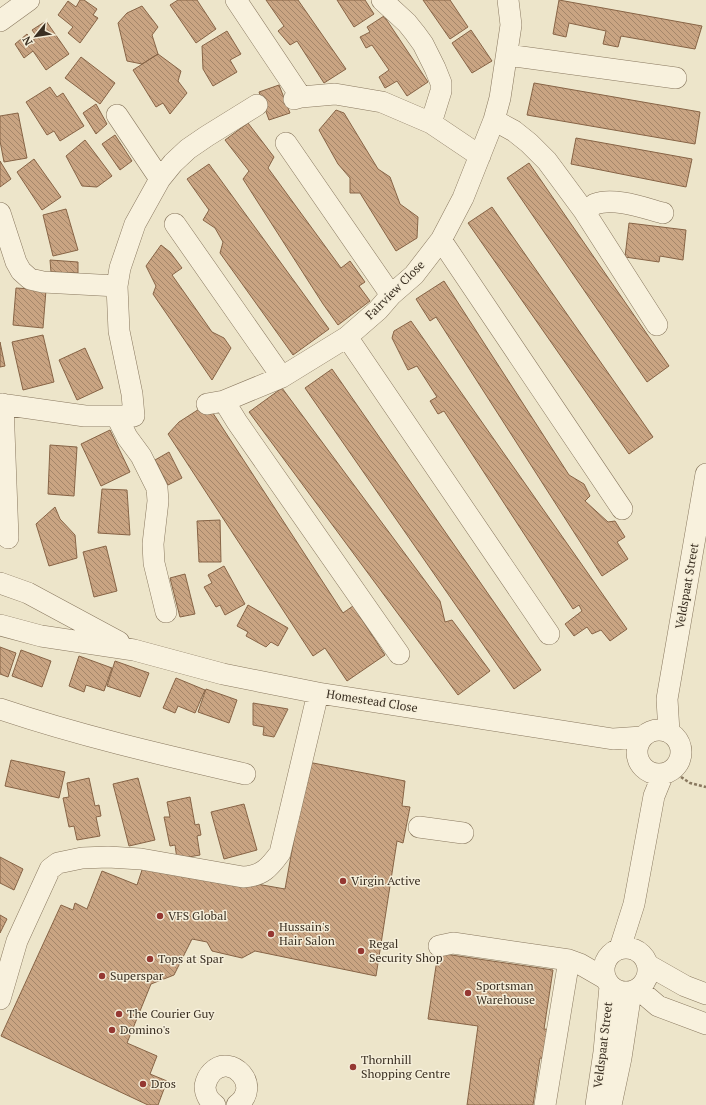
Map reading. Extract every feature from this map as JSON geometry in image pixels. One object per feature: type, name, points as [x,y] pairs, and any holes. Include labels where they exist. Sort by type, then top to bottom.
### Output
[{"type":"street","points":[[0,21],[28,0]]},
{"type":"street","points":[[236,0],[298,98],[335,94],[366,98],[382,102],[432,122],[480,156]]},
{"type":"street","points":[[382,0],[407,23],[423,44],[435,68],[441,83],[441,91],[432,122]]},
{"type":"street","name":"Fairview Close","points":[[399,654],[237,422],[216,402],[282,377],[347,337],[378,310],[391,295],[414,275],[441,240],[462,198],[494,120],[500,98],[508,55],[511,26],[508,0]]},
{"type":"street","name":"Fairview Close","points":[[511,26],[524,0]]},
{"type":"street","points":[[508,55],[676,78]]},
{"type":"street","points":[[166,612],[154,563],[153,544],[158,501],[157,488],[141,456],[127,437],[132,416],[132,394],[119,331],[117,286],[120,268],[135,224],[160,179],[173,163],[188,148],[257,106]]},
{"type":"street","points":[[117,116],[160,179]]},
{"type":"street","points":[[494,120],[514,131],[529,143],[547,161],[584,211],[657,325]]},
{"type":"street","points":[[286,143],[391,295]]},
{"type":"street","points":[[584,211],[596,204],[608,202],[624,203],[663,213]]},
{"type":"street","points":[[0,213],[20,271],[30,279],[43,282],[117,286]]},
{"type":"street","points":[[175,224],[282,377]]},
{"type":"street","points":[[441,240],[622,509]]},
{"type":"street","points":[[347,337],[549,634]]},
{"type":"street","points":[[8,538],[2,404],[85,416],[132,416]]},
{"type":"street","name":"Veldspaat Street","points":[[655,733],[667,699],[706,474]]},
{"type":"street","name":"Homestead Close","points":[[0,583],[28,592],[134,650]]},
{"type":"street","name":"Homestead Close","points":[[0,625],[41,636],[134,650],[223,674],[318,693],[613,739],[655,733]]},
{"type":"street","points":[[0,999],[17,941],[50,869],[58,863],[82,858],[108,857],[141,859],[242,878],[253,877],[263,872],[280,853],[318,693]]},
{"type":"street","points":[[0,709],[35,721],[166,756],[245,774]]},
{"type":"street","points":[[655,733],[675,736],[679,742],[681,755],[679,761],[655,770],[637,756],[636,749],[655,733]]},
{"type":"street","points":[[613,739],[655,770]]},
{"type":"street","points":[[608,982],[604,972],[605,964],[614,952],[634,904],[654,796],[655,770]]},
{"type":"street","points":[[419,827],[463,834]]},
{"type":"street","points":[[439,946],[453,943],[574,962],[608,982],[616,990],[624,992],[634,991],[643,985],[649,972],[634,904]]},
{"type":"street","points":[[574,962],[628,947],[635,949],[645,959],[685,986],[706,994]]},
{"type":"street","points":[[545,1105],[574,962]]},
{"type":"street","name":"Veldspaat Street","points":[[596,1105],[604,1052],[608,982]]},
{"type":"street","points":[[634,991],[658,1006],[706,1024]]},
{"type":"street","name":"Veldspaat Street","points":[[611,1105],[634,991]]},
{"type":"street","points":[[215,1105],[208,1098],[205,1084],[210,1074],[214,1070],[225,1066],[237,1070],[246,1079],[247,1091],[242,1101],[237,1105]]},
{"type":"path","points":[[655,770],[706,787]]},
{"type":"building","points":[[80,0],[84,0],[97,9],[93,15],[98,18],[80,43],[68,33],[73,27],[58,15],[68,1],[76,7]]},
{"type":"building","points":[[178,0],[197,0],[216,29],[196,43],[170,5]]},
{"type":"building","points":[[266,0],[298,0],[346,69],[324,83],[297,41],[290,45],[278,31],[284,26]]},
{"type":"building","points":[[337,0],[365,0],[374,14],[354,27]]},
{"type":"building","points":[[423,0],[450,0],[468,27],[450,39]]},
{"type":"building","points":[[559,0],[702,26],[695,49],[621,36],[618,47],[603,44],[606,31],[569,23],[566,37],[553,34]]},
{"type":"building","points":[[142,6],[158,27],[152,35],[158,54],[142,64],[127,61],[118,23],[127,13]]},
{"type":"building","points":[[384,16],[428,82],[407,96],[397,81],[385,88],[379,77],[389,70],[372,45],[366,48],[360,37],[370,32],[367,27]]},
{"type":"building","points":[[46,21],[69,54],[46,70],[33,51],[24,58],[15,44],[27,34],[32,41],[37,37],[32,30]]},
{"type":"building","points":[[471,30],[492,61],[472,73],[452,43]]},
{"type":"building","points":[[227,31],[241,54],[230,60],[237,72],[213,86],[203,69],[202,46]]},
{"type":"building","points":[[158,54],[181,71],[178,81],[187,93],[170,114],[163,103],[156,107],[133,70]]},
{"type":"building","points":[[81,57],[115,83],[100,104],[65,78]]},
{"type":"building","points":[[534,83],[700,112],[695,144],[527,115]]},
{"type":"building","points":[[279,85],[290,113],[269,120],[259,92]]},
{"type":"building","points":[[50,87],[57,97],[63,93],[84,126],[60,141],[54,131],[47,135],[26,102]]},
{"type":"building","points":[[96,104],[107,124],[96,134],[83,113]]},
{"type":"building","points":[[336,110],[344,113],[378,169],[390,177],[400,204],[418,217],[417,238],[396,251],[360,193],[350,193],[350,178],[338,164],[319,130]]},
{"type":"building","points":[[18,113],[27,158],[4,162],[0,141],[0,116]]},
{"type":"building","points":[[248,123],[274,157],[268,168],[341,268],[350,261],[365,282],[359,286],[370,301],[338,325],[243,179],[249,171],[225,140]]},
{"type":"building","points":[[115,135],[132,161],[120,170],[102,144]]},
{"type":"building","points":[[576,138],[692,159],[686,187],[571,164]]},
{"type":"building","points":[[85,140],[112,176],[97,187],[82,186],[66,156]]},
{"type":"building","points":[[34,159],[61,197],[42,210],[17,172]]},
{"type":"building","points":[[0,161],[11,179],[0,187]]},
{"type":"building","points":[[529,163],[669,366],[647,382],[507,178]]},
{"type":"building","points":[[209,164],[329,329],[293,355],[220,253],[223,242],[215,228],[203,220],[209,210],[187,179]]},
{"type":"building","points":[[492,207],[653,437],[629,454],[468,223]]},
{"type":"building","points":[[66,209],[78,250],[53,256],[43,215]]},
{"type":"building","points":[[629,223],[686,230],[683,260],[660,256],[659,262],[625,257]]},
{"type":"building","points":[[161,245],[170,252],[182,268],[172,275],[212,332],[224,338],[231,348],[212,380],[153,294],[156,286],[146,266]]},
{"type":"building","points":[[50,260],[78,262],[78,273],[51,272]]},
{"type":"building","points":[[444,281],[569,475],[584,484],[590,496],[585,501],[608,522],[615,521],[625,537],[617,542],[628,559],[602,576],[436,317],[430,321],[416,299]]},
{"type":"building","points":[[16,288],[46,290],[43,328],[13,325]]},
{"type":"building","points":[[411,321],[627,629],[610,641],[601,630],[592,634],[587,627],[574,636],[565,624],[582,611],[579,605],[573,609],[444,411],[438,414],[430,401],[437,397],[417,366],[408,370],[392,338],[394,331]]},
{"type":"building","points":[[43,335],[54,382],[23,390],[12,342]]},
{"type":"building","points":[[0,342],[5,366],[0,367]]},
{"type":"building","points":[[85,348],[103,388],[77,400],[59,360]]},
{"type":"building","points":[[332,369],[541,670],[514,689],[305,388]]},
{"type":"building","points":[[282,388],[440,601],[445,622],[452,620],[490,671],[458,695],[249,412]]},
{"type":"building","points":[[207,404],[343,613],[353,606],[385,655],[347,681],[325,648],[313,656],[168,434],[179,422]]},
{"type":"building","points":[[110,430],[130,472],[101,486],[81,444]]},
{"type":"building","points":[[50,445],[77,447],[74,496],[48,494]]},
{"type":"building","points":[[169,452],[182,478],[168,485],[155,460]]},
{"type":"building","points":[[102,489],[127,490],[130,535],[98,533]]},
{"type":"building","points":[[55,507],[60,519],[75,535],[77,558],[49,566],[36,524]]},
{"type":"building","points":[[220,520],[221,562],[199,562],[197,521]]},
{"type":"building","points":[[106,546],[117,591],[94,597],[83,552]]},
{"type":"building","points":[[224,566],[245,604],[225,615],[220,605],[216,607],[204,587],[212,583],[208,575]]},
{"type":"building","points":[[185,574],[195,614],[180,617],[170,578]]},
{"type":"building","points":[[248,605],[288,628],[278,646],[271,642],[266,647],[246,636],[248,632],[237,626]]},
{"type":"building","points":[[0,647],[16,653],[8,677],[0,674]]},
{"type":"building","points":[[21,650],[51,661],[42,687],[12,676]]},
{"type":"building","points":[[79,656],[112,668],[104,691],[86,685],[84,692],[69,686]]},
{"type":"building","points":[[115,661],[149,673],[140,697],[107,686]]},
{"type":"building","points":[[176,678],[205,690],[195,713],[178,706],[175,713],[163,708]]},
{"type":"building","points":[[206,689],[237,700],[229,723],[198,712]]},
{"type":"building","points":[[253,703],[288,709],[274,737],[263,735],[264,727],[253,725]]},
{"type":"building","points":[[11,760],[65,772],[59,798],[5,786]]},
{"type":"building","points":[[308,762],[405,781],[402,806],[410,807],[403,843],[397,841],[376,976],[255,951],[242,958],[212,951],[207,942],[192,939],[174,975],[151,984],[127,1043],[157,1056],[150,1074],[167,1081],[158,1105],[148,1105],[1,1036],[61,905],[73,910],[75,903],[87,909],[102,871],[137,885],[144,864],[285,889]]},
{"type":"building","points":[[89,778],[95,806],[99,805],[101,816],[96,817],[100,836],[77,840],[74,826],[69,827],[63,798],[69,797],[67,783]]},
{"type":"building","points":[[138,778],[155,840],[129,846],[113,784]]},
{"type":"building","points":[[190,797],[195,825],[199,824],[201,835],[197,836],[200,855],[177,859],[175,845],[170,846],[164,817],[170,817],[167,802]]},
{"type":"building","points":[[244,804],[257,850],[224,859],[211,812]]},
{"type":"building","points":[[0,857],[23,869],[14,890],[0,883]]},
{"type":"building","points":[[0,915],[7,919],[0,933]]},
{"type":"building","points":[[438,953],[553,970],[544,1029],[552,1030],[547,1059],[540,1058],[533,1105],[467,1105],[478,1026],[428,1019]]},
{"type":"place","name":"Virgin Active","points":[[343,881]]},
{"type":"place","name":"VFS Global","points":[[160,916]]},
{"type":"place","name":"Hussain's Hair Salon","points":[[271,934]]},
{"type":"place","name":"Regal Security Shop","points":[[361,951]]},
{"type":"place","name":"Tops at Spar","points":[[150,959]]},
{"type":"place","name":"Superspar","points":[[102,976]]},
{"type":"place","name":"Sportsman Warehouse","points":[[468,993]]},
{"type":"place","name":"The Courier Guy","points":[[119,1014]]},
{"type":"place","name":"Domino's","points":[[112,1030]]},
{"type":"place","name":"Thornhill Shopping Centre","points":[[353,1067]]},
{"type":"place","name":"Dros","points":[[143,1084]]}]
